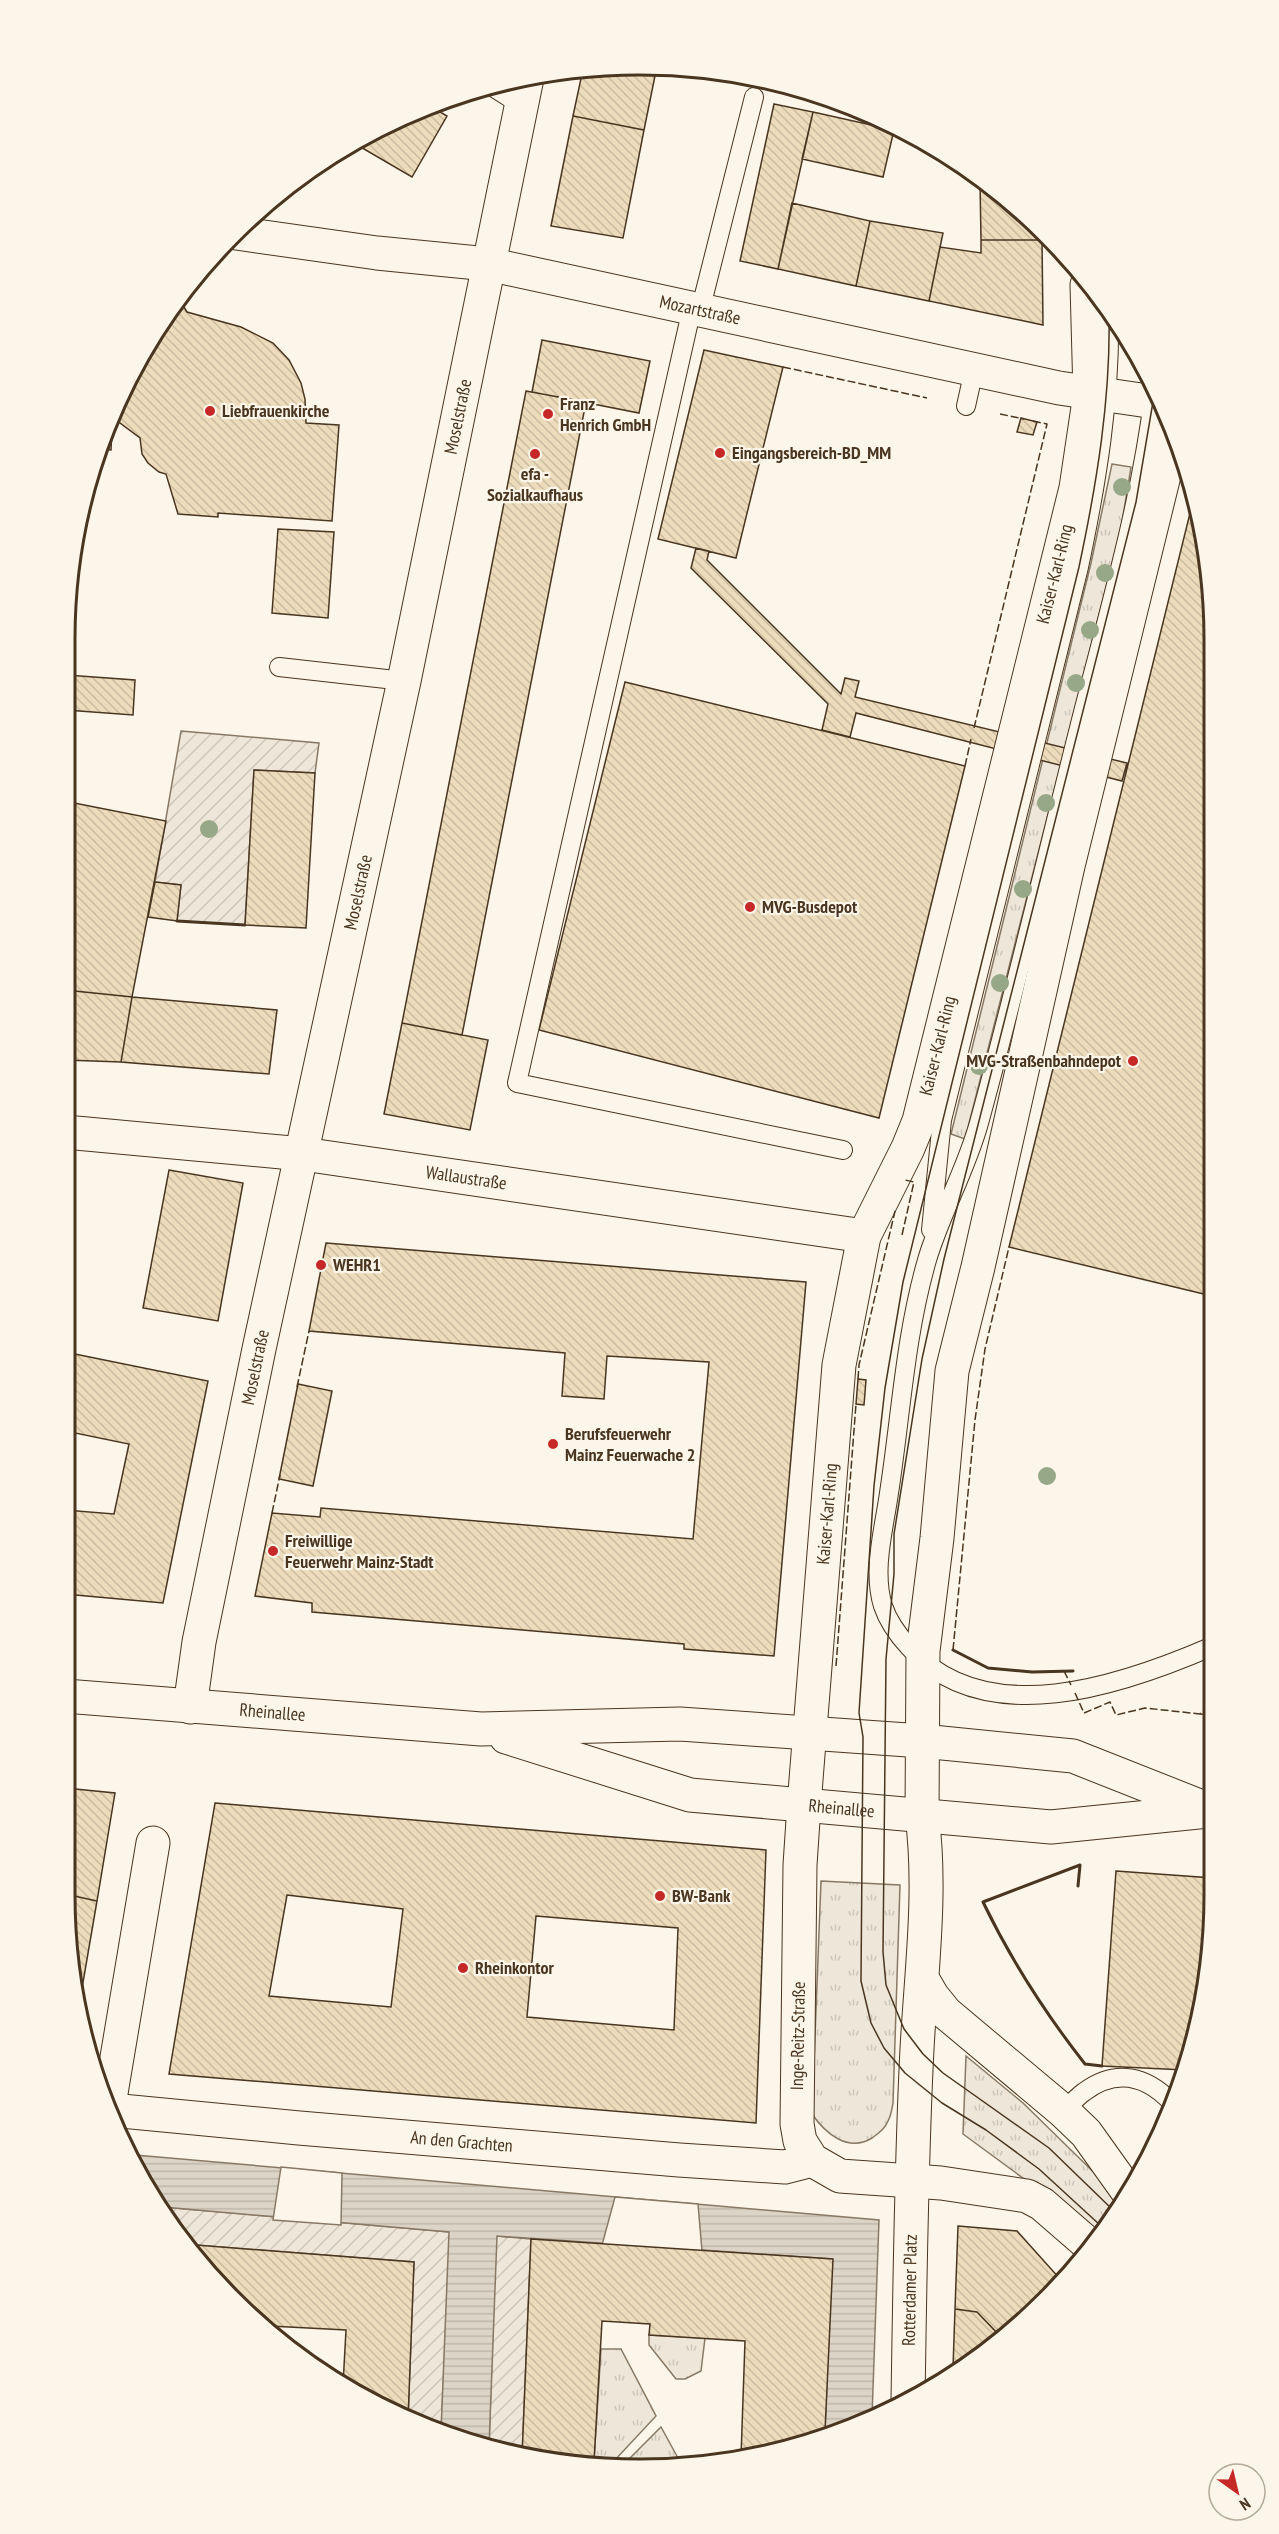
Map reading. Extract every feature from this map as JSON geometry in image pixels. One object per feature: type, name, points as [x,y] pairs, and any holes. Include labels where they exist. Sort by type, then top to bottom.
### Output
[{"type":"street","name":"Moselstraße","points":[[190,1707],[199,1642],[259,1349],[404,681],[524,91]]},
{"type":"street","name":"Mozartstraße","points":[[246,234],[377,253],[488,264],[974,370],[1099,395],[1149,398]]},
{"type":"street","name":"Kaiser-Karl-Ring","points":[[804,1804],[839,1365],[864,1236],[919,1121],[1099,395],[1088,298]]},
{"type":"street","points":[[912,2181],[917,2047],[923,1980],[926,1875],[922,1816],[923,1663],[952,1371],[978,1267],[1068,866],[1171,449]]},
{"type":"street","name":"Wallaustraße","points":[[75,1133],[303,1154],[864,1236]]},
{"type":"street","name":"Rheinallee","points":[[75,1697],[481,1729],[680,1724],[922,1741],[1073,1756],[1204,1808]]},
{"type":"street","name":"Rheinallee","points":[[481,1729],[690,1795],[1051,1827],[1204,1812]]},
{"type":"street","name":"Inge-Reitz-Straße","points":[[804,1804],[800,1865],[797,2124],[800,2141],[812,2160]]},
{"type":"street","points":[[111,2092],[153,1843]]},
{"type":"street","points":[[923,1980],[946,2013],[1086,2133],[1123,2185]]},
{"type":"street","name":"An den Grachten","points":[[118,2111],[679,2160],[785,2167],[812,2160]]},
{"type":"street","points":[[812,2160],[840,2176],[912,2181],[1027,2196],[1042,2204],[1085,2240]]},
{"type":"street","name":"Rotterdamer Platz","points":[[908,2391],[912,2181]]},
{"type":"lane","points":[[754,97],[696,310],[517,1083],[843,1149]]},
{"type":"lane","name":"Kaiser-Karl-Ring","points":[[929,1255],[942,1120],[1093,503],[1099,395],[1107,324]]},
{"type":"lane","points":[[966,406],[974,370]]},
{"type":"lane","name":"Kaiser-Karl-Ring","points":[[1155,409],[1136,502],[978,1128],[929,1255],[920,1287],[902,1392],[878,1584],[886,1614],[901,1638],[923,1663],[956,1684],[989,1692],[1026,1696],[1073,1690],[1138,1676],[1204,1649]]},
{"type":"lane","points":[[279,666],[404,681]]},
{"type":"lane","points":[[1063,2111],[1083,2092],[1115,2078],[1136,2079],[1154,2085],[1166,2097]]},
{"type":"green space","points":[[1112,464],[1131,467],[1121,529],[965,1139],[951,1134],[1091,563]]},
{"type":"green space","points":[[181,731],[319,743],[315,773],[254,770],[245,925],[177,921],[181,885],[155,882]]},
{"type":"green space","points":[[821,1881],[900,1885],[893,2103],[885,2126],[863,2142],[854,2143],[838,2139],[823,2128],[812,2114]]},
{"type":"green space","points":[[966,2056],[1023,2103],[1117,2195],[1091,2233],[1031,2184],[963,2134]]},
{"type":"green space","points":[[170,2208],[450,2232],[441,2423],[408,2409],[414,2262],[198,2245]]},
{"type":"green space","points":[[496,2236],[531,2239],[522,2447],[489,2439]]},
{"type":"green space","points":[[649,2335],[705,2338],[701,2371],[685,2379],[676,2379],[649,2345]]},
{"type":"green space","points":[[601,2349],[621,2349],[656,2416],[616,2458],[594,2457]]},
{"type":"green space","points":[[661,2427],[678,2458],[640,2459],[629,2459]]},
{"type":"shaded area","points":[[139,2155],[879,2220],[872,2409],[825,2427],[832,2259],[497,2236],[489,2439],[441,2423],[449,2232],[170,2208]]},
{"type":"pier","points":[[281,2167],[342,2173],[341,2225],[273,2220]]},
{"type":"pier","points":[[615,2197],[698,2204],[702,2251],[602,2245]]},
{"type":"building","points":[[655,75],[644,130],[573,116],[581,78]]},
{"type":"building","points":[[774,104],[813,112],[778,269],[740,261]]},
{"type":"building","points":[[440,112],[447,116],[412,177],[362,148],[390,133]]},
{"type":"building","points":[[813,112],[871,125],[893,135],[883,177],[802,159]]},
{"type":"building","points":[[573,116],[644,130],[623,238],[551,226]]},
{"type":"building","points":[[980,190],[1039,240],[981,240]]},
{"type":"building","points":[[792,203],[870,221],[856,286],[778,269]]},
{"type":"building","points":[[870,221],[943,233],[929,301],[856,286]]},
{"type":"building","points":[[981,240],[1039,240],[1042,243],[1043,325],[929,301],[940,247],[981,253]]},
{"type":"building","name":"Liebfrauenkirche","points":[[184,307],[187,312],[241,327],[273,343],[289,360],[301,383],[305,399],[306,423],[339,425],[332,521],[218,513],[218,517],[178,514],[166,474],[159,472],[148,463],[142,454],[140,438],[119,422],[151,357]]},
{"type":"building","points":[[542,340],[650,361],[639,413],[532,392]]},
{"type":"building","name":"Eingangsbereich-BD_MM","points":[[704,350],[783,367],[736,558],[658,539]]},
{"type":"building","points":[[526,391],[586,402],[462,1035],[402,1023]]},
{"type":"building","points":[[1021,418],[1037,422],[1033,435],[1017,432]]},
{"type":"building","name":"MVG-Straßenbahndepot","points":[[1190,514],[1199,566],[1204,640],[1204,1294],[1009,1247]]},
{"type":"building","points":[[278,529],[334,532],[328,618],[272,613]]},
{"type":"building","points":[[696,548],[709,551],[707,560],[841,694],[845,678],[859,681],[855,697],[1127,763],[1122,781],[856,713],[850,737],[822,730],[828,704],[691,568]]},
{"type":"building","points":[[75,676],[135,680],[133,715],[75,711]]},
{"type":"building","name":"MVG-Busdepot","points":[[625,682],[965,766],[879,1118],[539,1030]]},
{"type":"building","points":[[254,770],[315,773],[306,928],[245,925]]},
{"type":"building","points":[[75,803],[166,821],[132,997],[75,991]]},
{"type":"building","points":[[155,882],[181,885],[177,921],[148,917]]},
{"type":"building","points":[[75,991],[132,997],[121,1062],[75,1060]]},
{"type":"building","points":[[132,997],[277,1010],[269,1074],[121,1062]]},
{"type":"building","points":[[402,1023],[488,1040],[470,1130],[384,1114]]},
{"type":"building","points":[[169,1170],[243,1183],[218,1321],[143,1308]]},
{"type":"building","points":[[326,1243],[806,1282],[774,1656],[684,1649],[684,1644],[312,1612],[312,1603],[255,1596],[272,1513],[320,1517],[321,1508],[693,1539],[709,1362],[607,1356],[604,1399],[562,1396],[565,1353],[309,1331]]},
{"type":"building","points":[[75,1354],[208,1381],[163,1603],[75,1595],[75,1511],[114,1514],[129,1444],[75,1433]]},
{"type":"building","points":[[858,1379],[866,1380],[864,1405],[856,1404]]},
{"type":"building","points":[[298,1384],[332,1391],[313,1486],[279,1479]]},
{"type":"building","points":[[75,1789],[115,1793],[97,1901],[75,1896]]},
{"type":"building","name":"Rheinkontor","points":[[215,1803],[766,1850],[756,2123],[169,2074]],"holes":[[[287,1895],[403,1909],[391,2007],[269,1996]],[[536,1916],[678,1928],[674,2030],[527,2017]]]},
{"type":"building","points":[[1116,1871],[1204,1877],[1203,1931],[1199,1968],[1185,2041],[1176,2070],[1102,2066]]},
{"type":"building","points":[[75,1896],[97,1901],[83,1984],[76,1931]]},
{"type":"building","points":[[958,2226],[1017,2231],[1057,2275],[1039,2294],[996,2332],[977,2312],[955,2309]]},
{"type":"building","points":[[531,2239],[833,2259],[825,2427],[786,2440],[741,2449],[745,2341],[649,2335],[650,2324],[602,2321],[594,2457],[522,2447]]},
{"type":"building","points":[[198,2245],[414,2262],[408,2409],[344,2375],[346,2330],[276,2326],[240,2294]]},
{"type":"building","points":[[955,2309],[977,2312],[996,2332],[953,2364]]},
{"type":"tram line","points":[[1098,2223],[1039,2169],[986,2130],[942,2103],[905,2073],[884,2048],[871,2023],[861,1981],[863,1737],[859,1713],[874,1486],[885,1388],[903,1282],[1079,567],[1102,440],[1108,375],[1109,326]]},
{"type":"tram line","points":[[1110,2207],[1049,2148],[943,2073],[923,2054],[904,2029],[897,2012],[886,1985],[883,1952],[886,1659],[894,1574],[894,1534],[922,1359],[944,1259],[1136,502],[1153,404]]},
{"type":"fence","points":[[783,367],[927,398]]},
{"type":"fence","points":[[1000,414],[1024,419]]},
{"type":"fence","points":[[974,728],[1047,424],[1033,421]]},
{"type":"fence","points":[[965,766],[971,739]]},
{"type":"fence","points":[[902,1235],[914,1182],[905,1180]]},
{"type":"fence","points":[[858,1379],[859,1365],[895,1211]]},
{"type":"fence","points":[[953,1650],[975,1420],[985,1349],[1009,1247]]},
{"type":"fence","points":[[297,1387],[309,1331]]},
{"type":"fence","points":[[836,1666],[856,1404]]},
{"type":"fence","points":[[272,1513],[280,1475]]},
{"type":"fence","points":[[1064,1671],[1071,1685]]},
{"type":"fence","points":[[1075,1693],[1084,1713],[1110,1702],[1116,1715],[1145,1708],[1200,1714],[1204,1710]]},
{"type":"fence","points":[[1200,1714],[1204,1714]]},
{"type":"wall","points":[[177,921],[245,925]]},
{"type":"wall","points":[[953,1650],[988,1668],[1032,1672],[1073,1671]]},
{"type":"wall","points":[[1078,1886],[1080,1865],[983,1902],[1017,1965],[1056,2025],[1085,2064],[1102,2066]]},
{"type":"place","name":"Liebfrauenkirche","points":[[210,411]]},
{"type":"place","name":"Franz Henrich GmbH","points":[[548,414]]},
{"type":"place","name":"Eingangsbereich-BD_MM","points":[[720,453]]},
{"type":"place","name":"efa - Sozialkaufhaus","points":[[535,454]]},
{"type":"place","name":"MVG-Busdepot","points":[[750,907]]},
{"type":"place","name":"MVG-Straßenbahndepot","points":[[1133,1061]]},
{"type":"place","name":"WEHR1","points":[[321,1265]]},
{"type":"place","name":"Berufsfeuerwehr Mainz Feuerwache 2","points":[[553,1444]]},
{"type":"place","name":"Freiwillige Feuerwehr Mainz-Stadt","points":[[273,1551]]},
{"type":"place","name":"BW-Bank","points":[[660,1896]]},
{"type":"place","name":"Rheinkontor","points":[[463,1968]]}]
